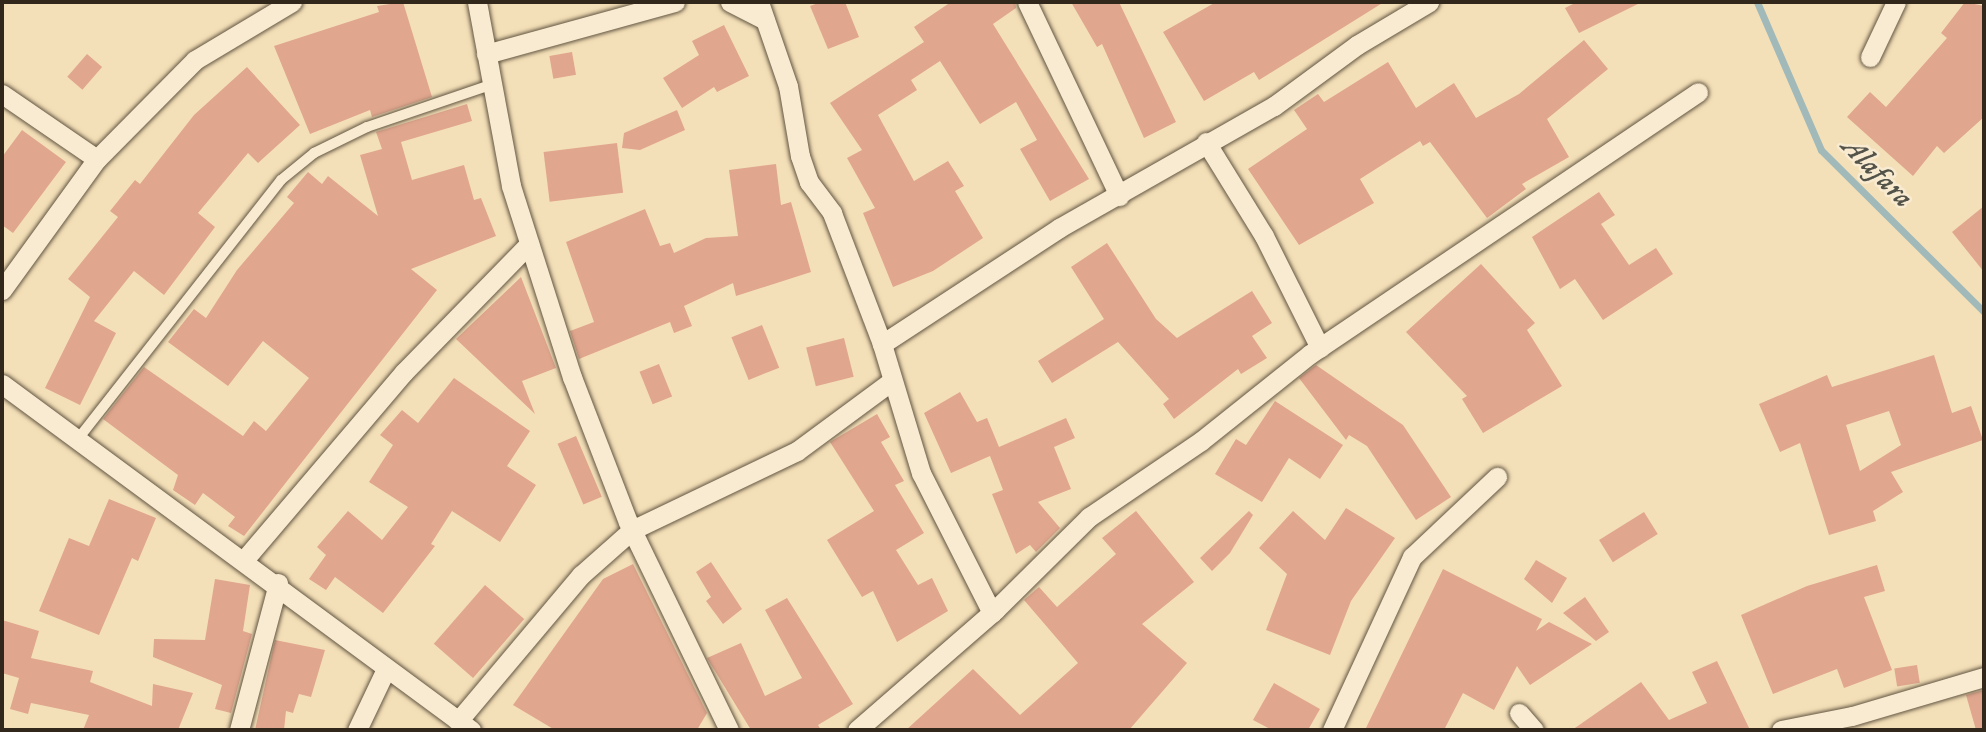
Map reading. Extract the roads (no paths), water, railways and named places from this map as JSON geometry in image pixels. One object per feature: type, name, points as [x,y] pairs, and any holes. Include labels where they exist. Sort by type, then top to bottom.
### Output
[{"type":"street","points":[[2,290],[97,159],[195,60],[268,7],[292,2]]},
{"type":"street","points":[[477,2],[511,186],[572,377],[632,530],[729,730]]},
{"type":"street","points":[[486,54],[675,2]]},
{"type":"street","points":[[730,2],[762,11],[788,86],[800,156],[809,182],[832,213],[881,344],[890,383],[921,473],[992,613]]},
{"type":"street","points":[[1027,2],[1041,42],[1119,195]]},
{"type":"street","points":[[881,344],[962,289],[1206,142],[1274,106],[1357,45],[1429,2]]},
{"type":"street","points":[[1870,57],[1896,2]]},
{"type":"street","points":[[857,730],[992,613],[1089,517],[1201,441],[1320,348],[1698,92]]},
{"type":"street","points":[[2,94],[97,159]]},
{"type":"street","points":[[1206,142],[1264,236],[1320,348]]},
{"type":"street","points":[[244,561],[404,372],[529,244]]},
{"type":"street","points":[[2,384],[278,583],[386,669],[465,726],[581,575],[632,530],[797,451],[890,383]]},
{"type":"street","points":[[1332,730],[1412,557],[1497,477]]},
{"type":"street","points":[[239,730],[278,583]]},
{"type":"street","points":[[357,730],[386,669]]},
{"type":"street","points":[[1782,730],[1852,716],[1984,677]]},
{"type":"street","points":[[1519,713],[1534,730]]},
{"type":"lane","points":[[78,439],[281,180],[314,153],[367,127],[492,84]]},
{"type":"waterway","name":"Alafara","points":[[1757,2],[1821,150],[1984,312]]}]
